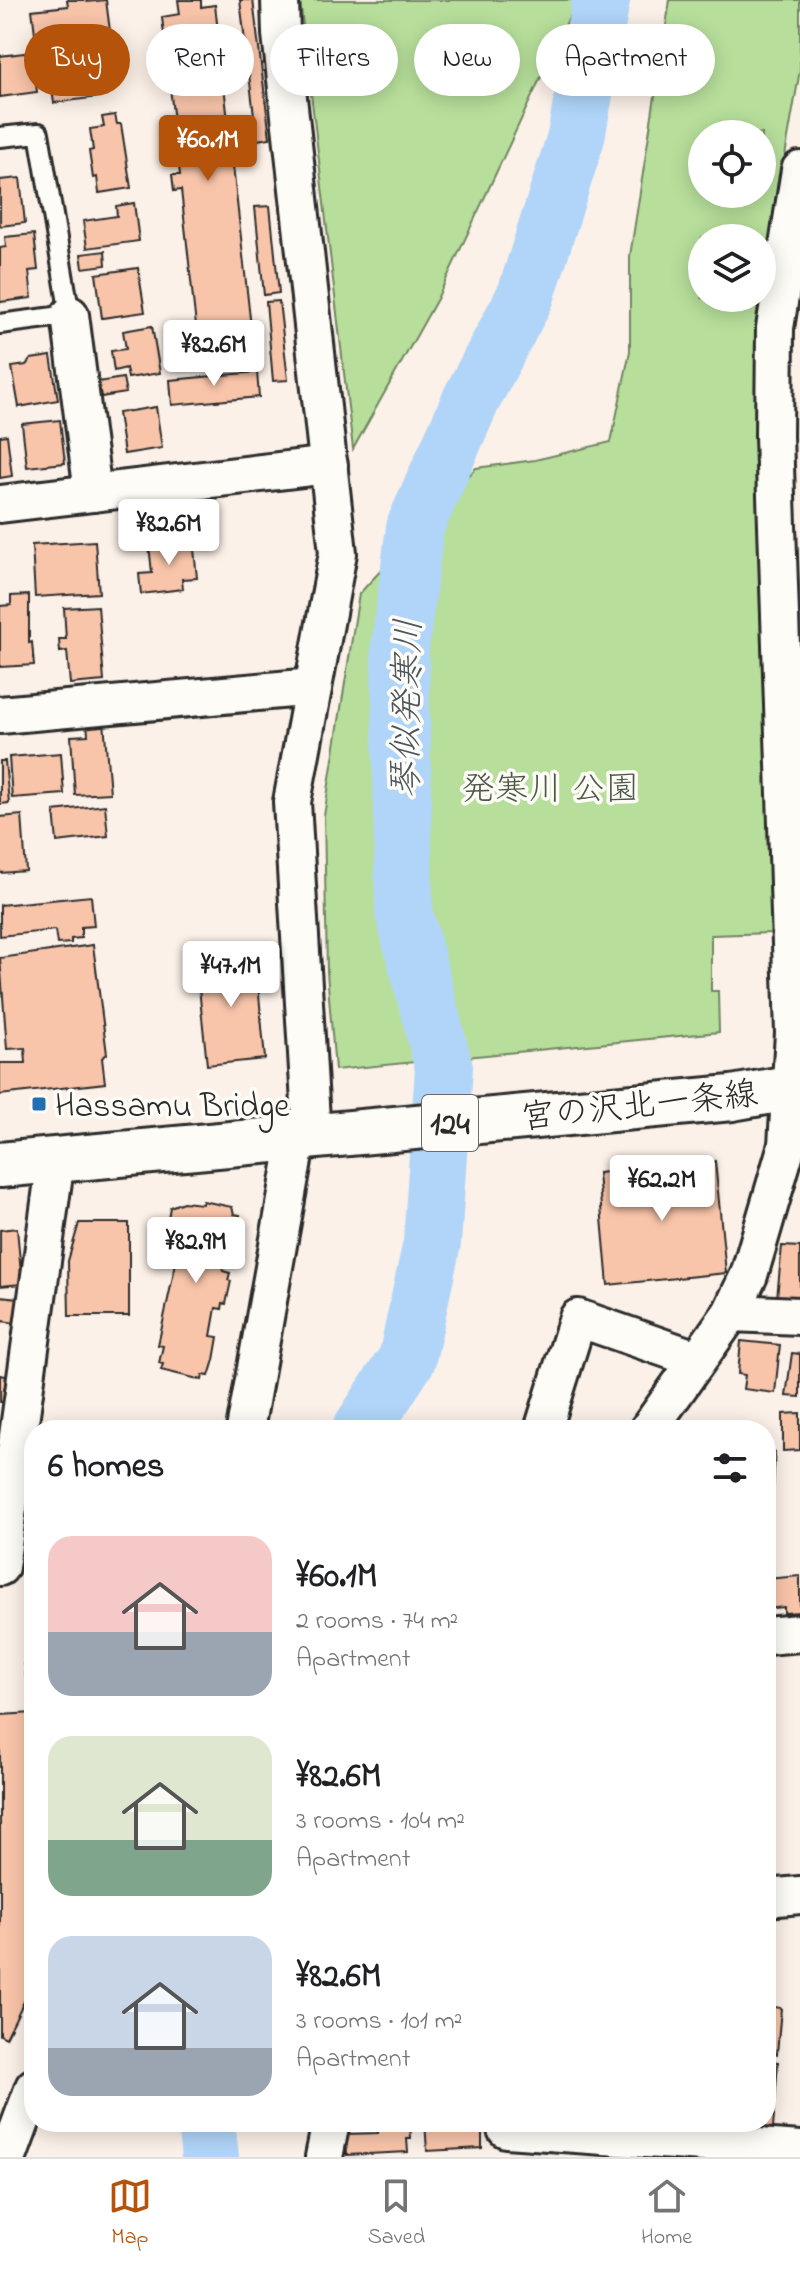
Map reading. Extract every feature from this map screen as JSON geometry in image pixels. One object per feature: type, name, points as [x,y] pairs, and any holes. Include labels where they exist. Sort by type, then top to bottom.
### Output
[{"type":"main road","name":"宮の沢北一条線","points":[[0,1165],[732,1098],[795,1087]]},
{"type":"street","points":[[247,1420],[315,1136],[292,802],[338,553],[281,34],[280,0]]},
{"type":"street","points":[[655,1420],[731,1313],[749,1275],[787,1145],[795,1087],[793,806],[774,436],[775,328],[800,170]]},
{"type":"street","points":[[70,315],[93,493]]},
{"type":"street","points":[[0,504],[329,465]]},
{"type":"street","points":[[0,715],[313,687]]},
{"type":"street","points":[[0,1567],[56,1159]]},
{"type":"street","points":[[731,1313],[800,1316]]},
{"type":"street","points":[[546,1420],[578,1318],[696,1359]]},
{"type":"street","points":[[776,1635],[800,1633]]},
{"type":"street","points":[[776,1897],[800,1895]]},
{"type":"street","points":[[8,2157],[24,2114]]},
{"type":"street","points":[[324,2157],[329,2132]]},
{"type":"street","points":[[505,2136],[800,2150]]},
{"type":"lane","points":[[0,137],[39,133],[70,315],[0,324]]},
{"type":"green space","points":[[300,0],[577,0],[566,24],[536,24],[536,88],[437,299],[353,449],[311,96],[398,96],[398,24],[303,24]]},
{"type":"green space","name":"発寒川 公園","points":[[670,0],[800,0],[800,70],[786,150],[776,236],[776,224],[688,224],[688,312],[767,312],[758,391],[772,933],[711,935],[711,991],[718,991],[719,1032],[335,1070],[327,972],[324,816],[359,594],[476,468],[535,460],[611,442],[630,351],[630,256],[655,96],[715,96],[715,24],[666,24]]},
{"type":"building","points":[[67,0],[106,0],[109,24],[34,24],[32,10],[68,6]]},
{"type":"building","points":[[178,0],[201,0],[201,7],[215,5],[217,24],[163,24],[162,17],[180,14]]},
{"type":"building","points":[[240,0],[253,0],[270,138],[257,140],[252,96],[254,24],[243,24]]},
{"type":"building","points":[[24,53],[24,94],[0,97],[0,56]]},
{"type":"building","points":[[53,96],[106,96],[54,103]]},
{"type":"building","points":[[171,96],[225,96],[254,354],[240,356],[240,362],[217,365],[215,351],[199,353],[181,190],[174,191],[172,175],[180,175]]},
{"type":"building","points":[[115,115],[117,124],[121,124],[131,188],[99,193],[89,151],[93,150],[90,129],[104,127],[102,117]]},
{"type":"building","points":[[20,178],[25,223],[0,226],[0,180]]},
{"type":"building","points":[[134,203],[139,241],[87,248],[83,221],[117,216],[116,206]]},
{"type":"building","points":[[270,206],[279,293],[264,295],[255,207]]},
{"type":"building","points":[[34,234],[38,270],[29,271],[32,298],[0,302],[0,248],[6,247],[5,237]]},
{"type":"building","points":[[105,251],[106,265],[83,268],[81,254]]},
{"type":"building","points":[[138,268],[145,312],[102,318],[96,274]]},
{"type":"building","points":[[279,301],[288,380],[273,381],[266,302]]},
{"type":"building","points":[[152,326],[160,373],[128,378],[126,368],[114,371],[111,351],[126,349],[123,331]]},
{"type":"building","points":[[51,356],[58,400],[19,407],[12,367],[26,365],[31,359]]},
{"type":"building","points":[[257,372],[259,397],[172,405],[170,380]]},
{"type":"building","points":[[123,378],[126,393],[101,397],[98,382]]},
{"type":"building","points":[[156,407],[162,448],[124,454],[118,413]]},
{"type":"building","points":[[60,420],[65,463],[27,467],[22,424]]},
{"type":"building","points":[[7,435],[12,476],[0,478],[0,436]]},
{"type":"building","points":[[193,540],[197,578],[182,579],[183,589],[141,594],[139,574],[152,573],[149,545]]},
{"type":"building","points":[[95,541],[99,593],[35,597],[32,545]]},
{"type":"building","points":[[29,595],[29,643],[32,642],[34,665],[0,667],[0,606],[11,605],[11,596]]},
{"type":"building","points":[[98,606],[104,681],[70,684],[67,651],[60,652],[59,639],[66,639],[64,608]]},
{"type":"building","points":[[104,721],[110,793],[75,795],[71,736],[88,735],[87,722]]},
{"type":"building","points":[[61,753],[64,794],[12,798],[9,757]]},
{"type":"building","points":[[0,761],[5,761],[9,803],[0,804]]},
{"type":"building","points":[[105,805],[108,836],[57,842],[54,811]]},
{"type":"building","points":[[22,815],[26,871],[0,873],[0,817]]},
{"type":"building","points":[[91,896],[94,926],[81,927],[81,938],[71,939],[71,943],[57,944],[55,930],[0,936],[0,905]]},
{"type":"building","points":[[93,945],[107,1054],[102,1058],[105,1083],[0,1095],[0,1063],[26,1063],[25,1048],[7,1049],[0,958]]},
{"type":"building","points":[[255,952],[265,1059],[207,1065],[196,959]]},
{"type":"building","points":[[715,1161],[726,1273],[608,1285],[598,1173]]},
{"type":"building","points":[[203,1201],[232,1207],[234,1214],[240,1215],[232,1251],[227,1250],[223,1271],[230,1273],[228,1280],[231,1281],[226,1304],[223,1303],[222,1309],[216,1308],[211,1336],[218,1337],[214,1360],[209,1376],[203,1375],[202,1380],[161,1370],[163,1364],[159,1363],[163,1346],[158,1345],[177,1258],[162,1255],[170,1207],[183,1202],[202,1204]]},
{"type":"building","points":[[79,1223],[129,1223],[129,1316],[69,1316],[68,1261]]},
{"type":"building","points":[[17,1228],[22,1284],[0,1286],[0,1230]]},
{"type":"building","points":[[782,1246],[800,1247],[800,1301],[777,1298]]},
{"type":"building","points":[[0,1296],[18,1298],[15,1323],[2,1321],[0,1329]]},
{"type":"building","points":[[741,1341],[780,1345],[775,1393],[743,1389],[745,1375],[738,1374]]},
{"type":"building","points":[[792,1353],[800,1354],[800,1397],[786,1396]]},
{"type":"building","points":[[0,1375],[6,1376],[3,1402],[0,1402]]},
{"type":"building","points":[[800,1413],[800,1450],[783,1451],[783,1414]]},
{"type":"building","points":[[800,1576],[800,1612],[784,1613],[784,1607],[776,1608],[776,1578]]},
{"type":"building","points":[[24,1714],[24,2001],[6,2038],[0,2035],[0,1715]]},
{"type":"building","points":[[776,2007],[781,2008],[776,2054]]},
{"type":"building","points":[[411,2132],[411,2139],[407,2139],[408,2152],[347,2155],[346,2134]]},
{"type":"building","points":[[426,2132],[482,2132],[482,2148],[427,2151]]},
{"type":"waterway","name":"琴似発寒川","points":[[367,1420],[407,1359],[432,1243],[444,1068],[404,912],[400,648],[415,527],[471,400],[526,295],[576,137],[601,0]]},
{"type":"waterway","name":"琴似発寒川","points":[[207,2132],[210,2157]]},
{"type":"place","name":"Hassamu Bridge","points":[[39,1104]]}]
